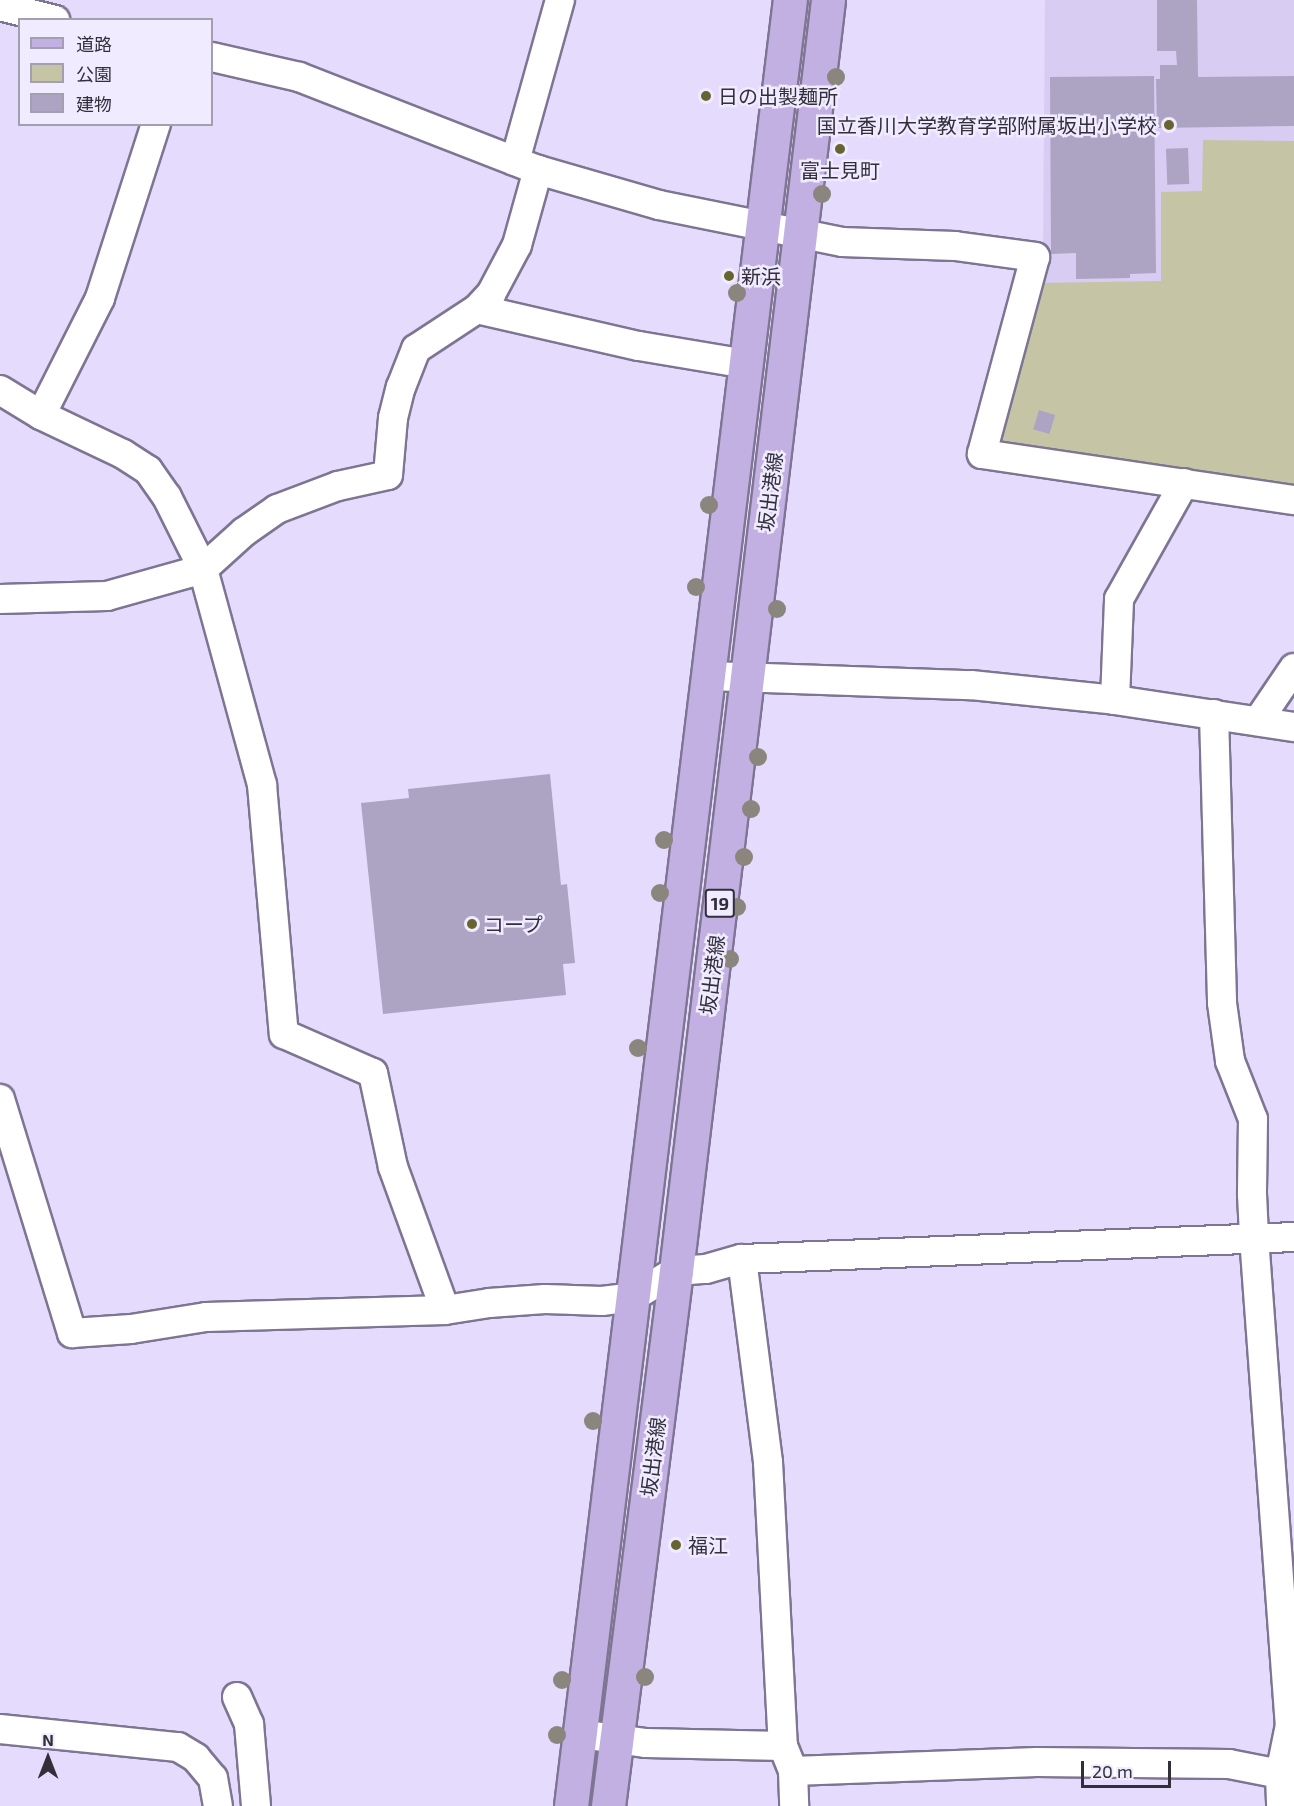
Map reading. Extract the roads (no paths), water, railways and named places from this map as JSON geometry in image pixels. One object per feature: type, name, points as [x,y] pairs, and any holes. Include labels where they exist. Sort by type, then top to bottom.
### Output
[{"type":"main road","name":"坂出港線","points":[[571,1806],[790,0]]},
{"type":"main road","name":"坂出港線","points":[[608,1806],[676,1271],[828,0]]},
{"type":"street","points":[[0,599],[107,596],[203,569],[244,532],[278,509],[338,486],[388,475],[393,418],[401,387],[416,348],[477,309],[491,294],[517,245],[526,166],[560,0]]},
{"type":"street","points":[[0,6],[47,18]]},
{"type":"street","points":[[213,57],[299,77],[526,166],[659,205],[842,242],[955,246],[1035,257],[982,454],[1294,500]]},
{"type":"street","points":[[41,415],[100,298],[155,126]]},
{"type":"street","points":[[477,309],[639,346],[747,364]]},
{"type":"street","points":[[0,390],[41,415],[123,454],[148,470],[167,497],[203,569],[262,785],[284,1034],[373,1073],[393,1167],[445,1310]]},
{"type":"street","points":[[1115,700],[1119,600],[1184,483]]},
{"type":"street","points":[[1258,721],[1294,668]]},
{"type":"street","points":[[709,676],[971,686],[1115,700],[1294,727]]},
{"type":"street","points":[[1214,714],[1222,1003],[1230,1061],[1253,1119],[1254,1237],[1290,1725],[1280,1774],[1281,1806]]},
{"type":"street","points":[[0,1099],[72,1333],[131,1329],[206,1317],[445,1310],[489,1303],[545,1299],[602,1301],[633,1297],[676,1271],[706,1269],[742,1259],[1294,1237]]},
{"type":"street","points":[[742,1259],[768,1462],[788,1758],[794,1806]]},
{"type":"street","points":[[237,1697],[249,1724],[256,1806]]},
{"type":"street","points":[[0,1729],[178,1747],[196,1758],[213,1778],[218,1806]]},
{"type":"street","points":[[580,1734],[788,1758],[1229,1764],[1280,1774]]},
{"type":"place","name":"日の出製麺所","points":[[706,96]]},
{"type":"place","name":"国立香川大学教育学部附属坂出小学校","points":[[1169,125]]},
{"type":"place","name":"富士見町","points":[[840,149]]},
{"type":"place","name":"新浜","points":[[729,276]]},
{"type":"place","name":"コープ","points":[[472,924]]},
{"type":"place","name":"福江","points":[[676,1545]]}]
